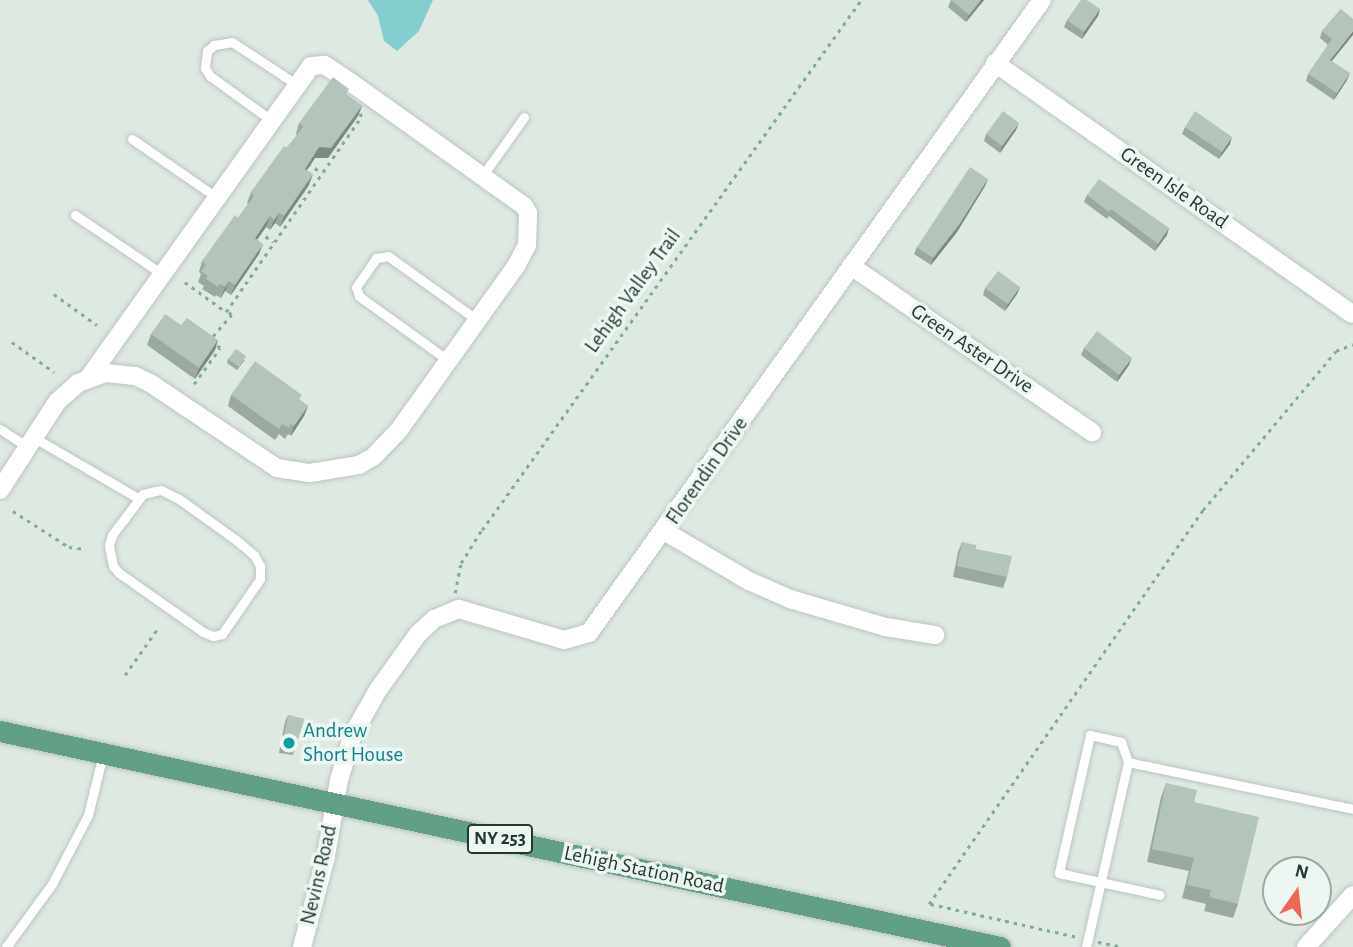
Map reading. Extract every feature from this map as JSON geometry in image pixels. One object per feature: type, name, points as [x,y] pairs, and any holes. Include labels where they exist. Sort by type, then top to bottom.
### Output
[{"type":"main road","name":"Lehigh Station Road","points":[[0,731],[1000,947]]},
{"type":"street","name":"Florendin Drive","points":[[452,610],[484,614],[547,636],[579,638],[600,622],[1042,0]]},
{"type":"street","name":"Green Isle Road","points":[[995,63],[1352,314]]},
{"type":"street","points":[[0,490],[57,402],[89,377],[311,66],[324,65],[524,205],[528,214],[530,233],[516,266],[399,430],[373,457],[359,465],[310,473],[277,468],[150,383],[121,374],[89,377]]},
{"type":"street","name":"Green Aster Drive","points":[[851,267],[1092,432]]},
{"type":"street","points":[[664,531],[738,575],[790,599],[886,627],[934,635]]},
{"type":"street","points":[[335,804],[339,780],[353,734],[378,690],[418,634],[433,619],[452,610]]},
{"type":"street","name":"Nevins Road","points":[[302,947],[320,879],[335,804]]},
{"type":"street","points":[[1306,947],[1353,895]]},
{"type":"lane","points":[[271,120],[210,76],[205,68],[207,51],[214,45],[232,42],[296,85]]},
{"type":"lane","points":[[482,175],[524,117]]},
{"type":"lane","points":[[132,139],[216,197]]},
{"type":"lane","points":[[75,215],[162,274]]},
{"type":"lane","points":[[449,361],[359,296],[356,287],[376,258],[388,256],[478,321]]},
{"type":"lane","points":[[0,429],[138,498]]},
{"type":"lane","points":[[152,491],[170,494],[254,555],[260,566],[260,579],[222,634],[213,636],[203,632],[113,566],[109,545],[112,535],[138,498],[152,491]]},
{"type":"lane","points":[[1087,943],[1101,882],[1128,762],[1121,742],[1090,736],[1059,873],[1101,882],[1160,895]]},
{"type":"lane","points":[[6,947],[51,884],[88,815],[103,754]]},
{"type":"lane","points":[[1128,762],[1353,808]]},
{"type":"path","name":"Lehigh Valley Trail","points":[[452,610],[461,563],[482,530],[861,0]]},
{"type":"path","points":[[227,310],[361,117],[359,108]]},
{"type":"path","points":[[303,159],[323,173]]},
{"type":"path","points":[[254,228],[274,243]]},
{"type":"path","points":[[185,282],[231,315],[209,341],[220,348],[194,384]]},
{"type":"path","points":[[54,294],[97,325]]},
{"type":"path","points":[[12,342],[54,372]]},
{"type":"path","points":[[1123,947],[1087,943],[929,904],[1203,510],[1336,351],[1353,344]]},
{"type":"path","points":[[13,511],[69,547],[86,549]]},
{"type":"path","points":[[125,675],[158,628]]},
{"type":"water","points":[[368,0],[433,0],[419,31],[397,51],[384,41],[378,16]]},
{"type":"building","points":[[951,0],[981,0],[969,15]]},
{"type":"building","points":[[1081,0],[1087,0],[1100,9],[1084,32],[1067,20]]},
{"type":"building","points":[[1341,9],[1353,19],[1353,31],[1330,60],[1350,73],[1337,93],[1308,74],[1332,39],[1322,31]]},
{"type":"building","points":[[333,77],[349,89],[346,94],[362,106],[331,148],[319,147],[305,169],[313,174],[284,216],[279,213],[274,220],[270,216],[255,238],[263,244],[235,285],[229,281],[225,287],[220,284],[218,287],[206,279],[208,276],[201,271],[206,265],[202,261],[235,215],[238,218],[254,196],[251,192],[284,146],[287,148],[303,127],[299,123]]},
{"type":"building","points":[[1003,111],[1019,123],[1002,146],[986,134]]},
{"type":"building","points":[[1195,111],[1232,137],[1222,152],[1185,127]]},
{"type":"building","points":[[970,167],[988,179],[959,225],[933,258],[917,247]]},
{"type":"building","points":[[1099,179],[1169,228],[1158,244],[1111,209],[1109,212],[1087,195]]},
{"type":"building","points":[[998,271],[1020,287],[1008,304],[985,288]]},
{"type":"building","points":[[165,314],[181,325],[187,318],[218,340],[199,368],[151,334]]},
{"type":"building","points":[[1097,331],[1132,358],[1119,375],[1084,348]]},
{"type":"building","points":[[236,349],[246,356],[239,367],[228,359]]},
{"type":"building","points":[[255,361],[302,395],[299,399],[308,406],[294,426],[291,424],[289,428],[282,424],[279,429],[231,395]]},
{"type":"building","points":[[962,542],[976,545],[976,549],[1012,556],[1007,577],[957,566]]},
{"type":"building","points":[[288,715],[304,719],[295,748],[282,746]]},
{"type":"building","points":[[1166,783],[1197,790],[1194,802],[1259,817],[1238,904],[1209,897],[1211,890],[1187,885],[1194,858],[1152,849]]},
{"type":"place","name":"Andrew Short House","points":[[289,743]]}]
